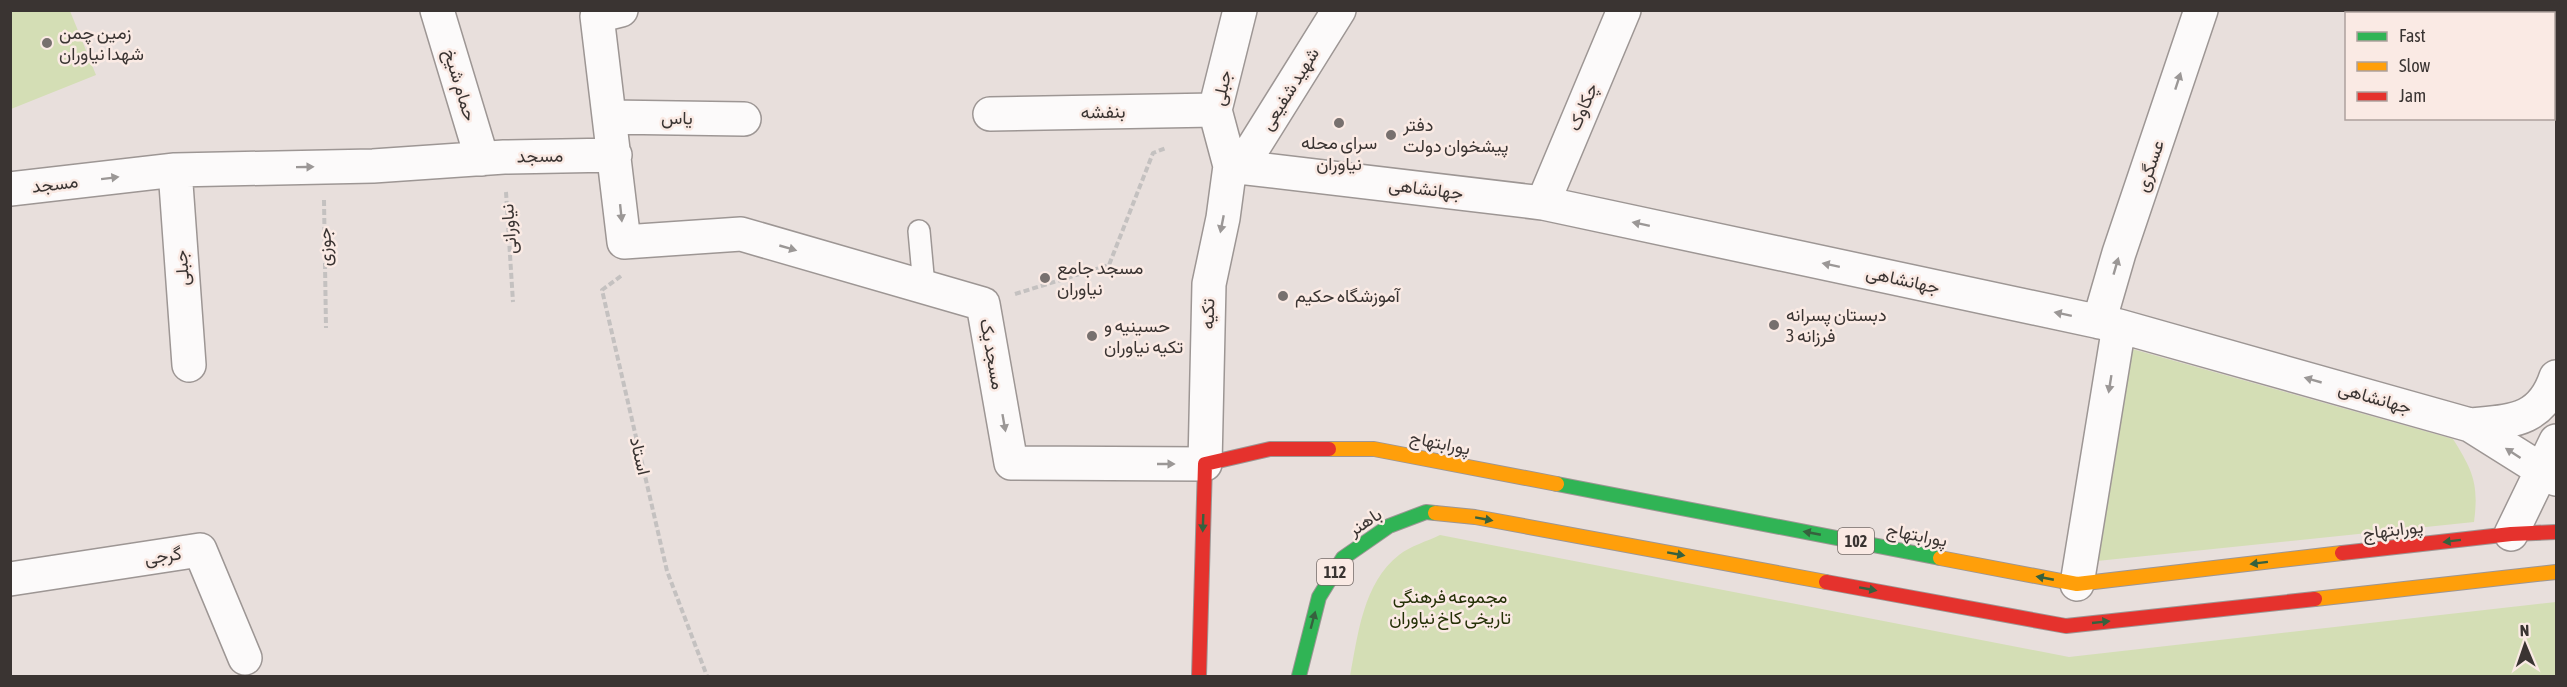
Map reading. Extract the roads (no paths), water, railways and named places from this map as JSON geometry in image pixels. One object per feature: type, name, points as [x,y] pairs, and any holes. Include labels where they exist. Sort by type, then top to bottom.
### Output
[{"type":"main road","name":"پورابتهاج","points":[[1205,464],[1270,449],[1374,449],[2078,584],[2510,555],[2556,572]]},
{"type":"main road","points":[[1199,676],[1205,464]]},
{"type":"main road","name":"پورابتهاج","points":[[1426,512],[1475,517],[2066,626],[2510,555],[2556,532]]},
{"type":"main road","name":"باهنر","points":[[1299,676],[1319,597],[1343,558],[1389,526],[1426,512]]},
{"type":"street","name":"حمام شیخ","points":[[437,10],[493,158]]},
{"type":"street","points":[[621,10],[597,16],[624,242],[741,234],[924,286]]},
{"type":"street","name":"جبلی","points":[[1236,166],[1217,118],[1240,10]]},
{"type":"street","name":"شهید شفیعی","points":[[1236,166],[1339,10]]},
{"type":"street","name":"چکاوک","points":[[1543,203],[1624,10]]},
{"type":"street","name":"عسگری","points":[[2078,584],[2109,324],[2120,253],[2201,10]]},
{"type":"street","name":"بنفشه","points":[[990,114],[1217,118]]},
{"type":"street","name":"یاس","points":[[610,117],[744,119]]},
{"type":"street","name":"مسجد","points":[[10,189],[175,170],[324,167],[493,158],[615,155]]},
{"type":"street","name":"جهانشاهی","points":[[1236,166],[1543,203],[2109,324],[2470,425],[2520,420],[2542,405],[2555,382]]},
{"type":"street","name":"تکیه","points":[[1205,464],[1209,284],[1236,166]]},
{"type":"street","name":"جبلی","points":[[175,170],[189,365]]},
{"type":"street","name":"مسجد یک","points":[[924,286],[983,304],[1011,463],[1205,464]]},
{"type":"street","points":[[2470,425],[2549,476]]},
{"type":"street","points":[[2510,555],[2549,476],[2556,441]]},
{"type":"street","name":"گرجی","points":[[10,579],[200,550],[245,657]]},
{"type":"lane","points":[[919,231],[924,286]]},
{"type":"place","name":"زمین چمن شهدا نیاوران","points":[[47,43]]},
{"type":"place","name":"سرای محله نیاوران","points":[[1339,123]]},
{"type":"place","name":"دفتر پیشخوان دولت","points":[[1391,135]]},
{"type":"place","name":"مسجد جامع نیاوران","points":[[1045,278]]},
{"type":"place","name":"آموزشگاه حکیم","points":[[1283,296]]},
{"type":"place","name":"دبستان پسرانه فرزانه 3","points":[[1774,325]]},
{"type":"place","name":"حسینیه و تکیه نیاوران","points":[[1092,336]]},
{"type":"park label","name":"مجموعه فرهنگی تاریخی کاخ نیاوران","points":[[1450,607]]}]
